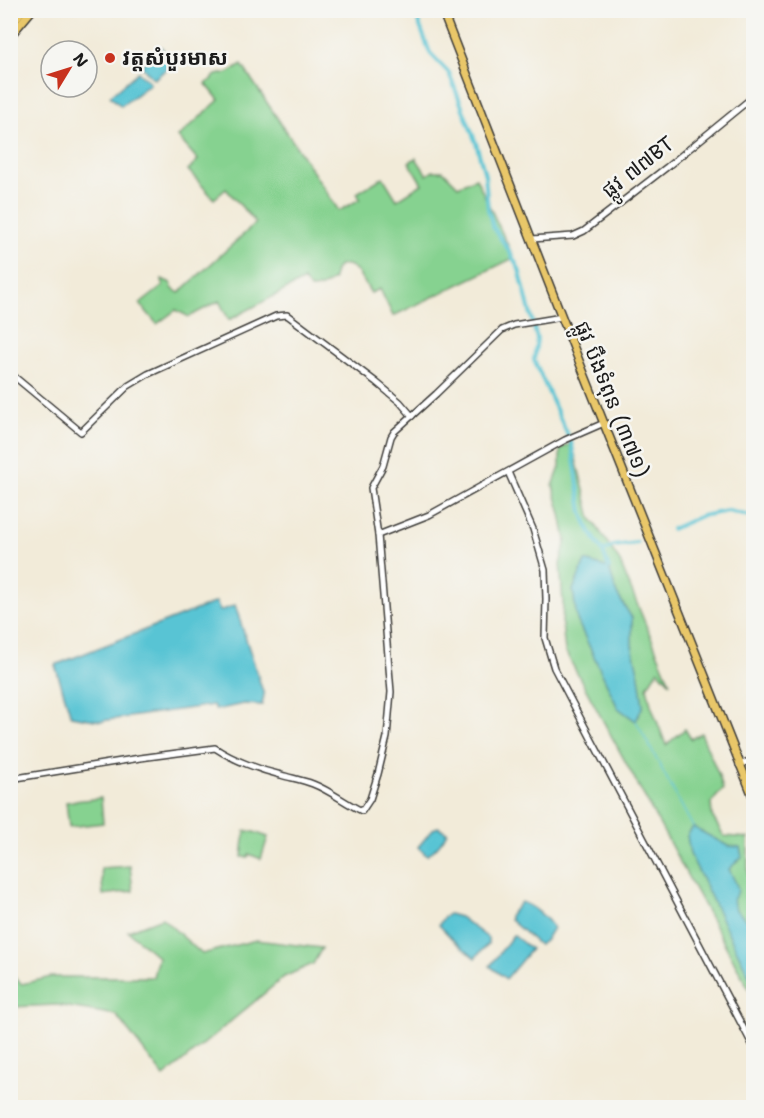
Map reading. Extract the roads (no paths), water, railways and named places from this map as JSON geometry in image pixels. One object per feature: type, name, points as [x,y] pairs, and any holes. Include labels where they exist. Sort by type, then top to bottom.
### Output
[{"type":"main road","points":[[10,25],[23,10]]},
{"type":"main road","points":[[10,36],[32,10]]},
{"type":"main road","name":"ផ្លូវ បឹងទំពុន (៣៧១)","points":[[442,10],[753,799]]},
{"type":"street","name":"ផ្លូវ ៧៧BT","points":[[532,239],[573,236],[584,231],[753,96]]},
{"type":"street","points":[[10,373],[81,432],[128,386],[138,380],[276,316],[287,315],[376,382],[400,402],[412,416]]},
{"type":"street","points":[[10,779],[215,748],[225,755],[279,775],[313,784],[329,791],[362,812],[370,799],[387,737],[391,692],[378,535],[371,488],[384,464],[392,435],[505,328],[514,324],[562,317]]},
{"type":"street","points":[[378,535],[429,515],[565,440],[604,423]]},
{"type":"street","points":[[508,472],[533,529],[545,570],[546,638],[554,668],[753,1048]]},
{"type":"street","points":[[739,765],[753,759]]},
{"type":"water","points":[[161,47],[174,63],[154,79],[141,66]]},
{"type":"water","points":[[138,72],[150,84],[121,106],[110,96]]},
{"type":"water","points":[[585,561],[609,568],[617,594],[632,618],[632,645],[643,706],[636,721],[618,708],[577,620],[573,590]]},
{"type":"water","points":[[216,602],[220,611],[235,605],[264,695],[262,705],[243,704],[216,710],[213,705],[101,721],[71,716],[55,665]]},
{"type":"water","points":[[438,827],[447,832],[436,847],[426,855],[418,847],[433,829]]},
{"type":"water","points":[[693,827],[728,846],[740,847],[742,857],[729,869],[738,891],[733,900],[736,910],[753,926],[753,984],[690,854],[687,836]]},
{"type":"water","points":[[521,902],[539,912],[553,928],[545,941],[539,945],[510,920],[510,915]]},
{"type":"water","points":[[449,914],[460,917],[488,938],[488,944],[475,958],[439,925]]},
{"type":"water","points":[[513,935],[531,949],[506,979],[490,966]]},
{"type":"waterway","points":[[414,10],[430,53],[449,73],[476,143],[485,175],[488,209],[493,227],[519,269],[537,339],[534,360],[572,445],[582,512],[609,568]]},
{"type":"waterway","points":[[672,529],[701,516],[728,511],[754,517]]},
{"type":"waterway","points":[[603,552],[613,546],[637,543]]},
{"type":"waterway","points":[[636,721],[693,827]]},
{"type":"place","name":"វត្តសំបួរមាស","points":[[110,58]]}]
